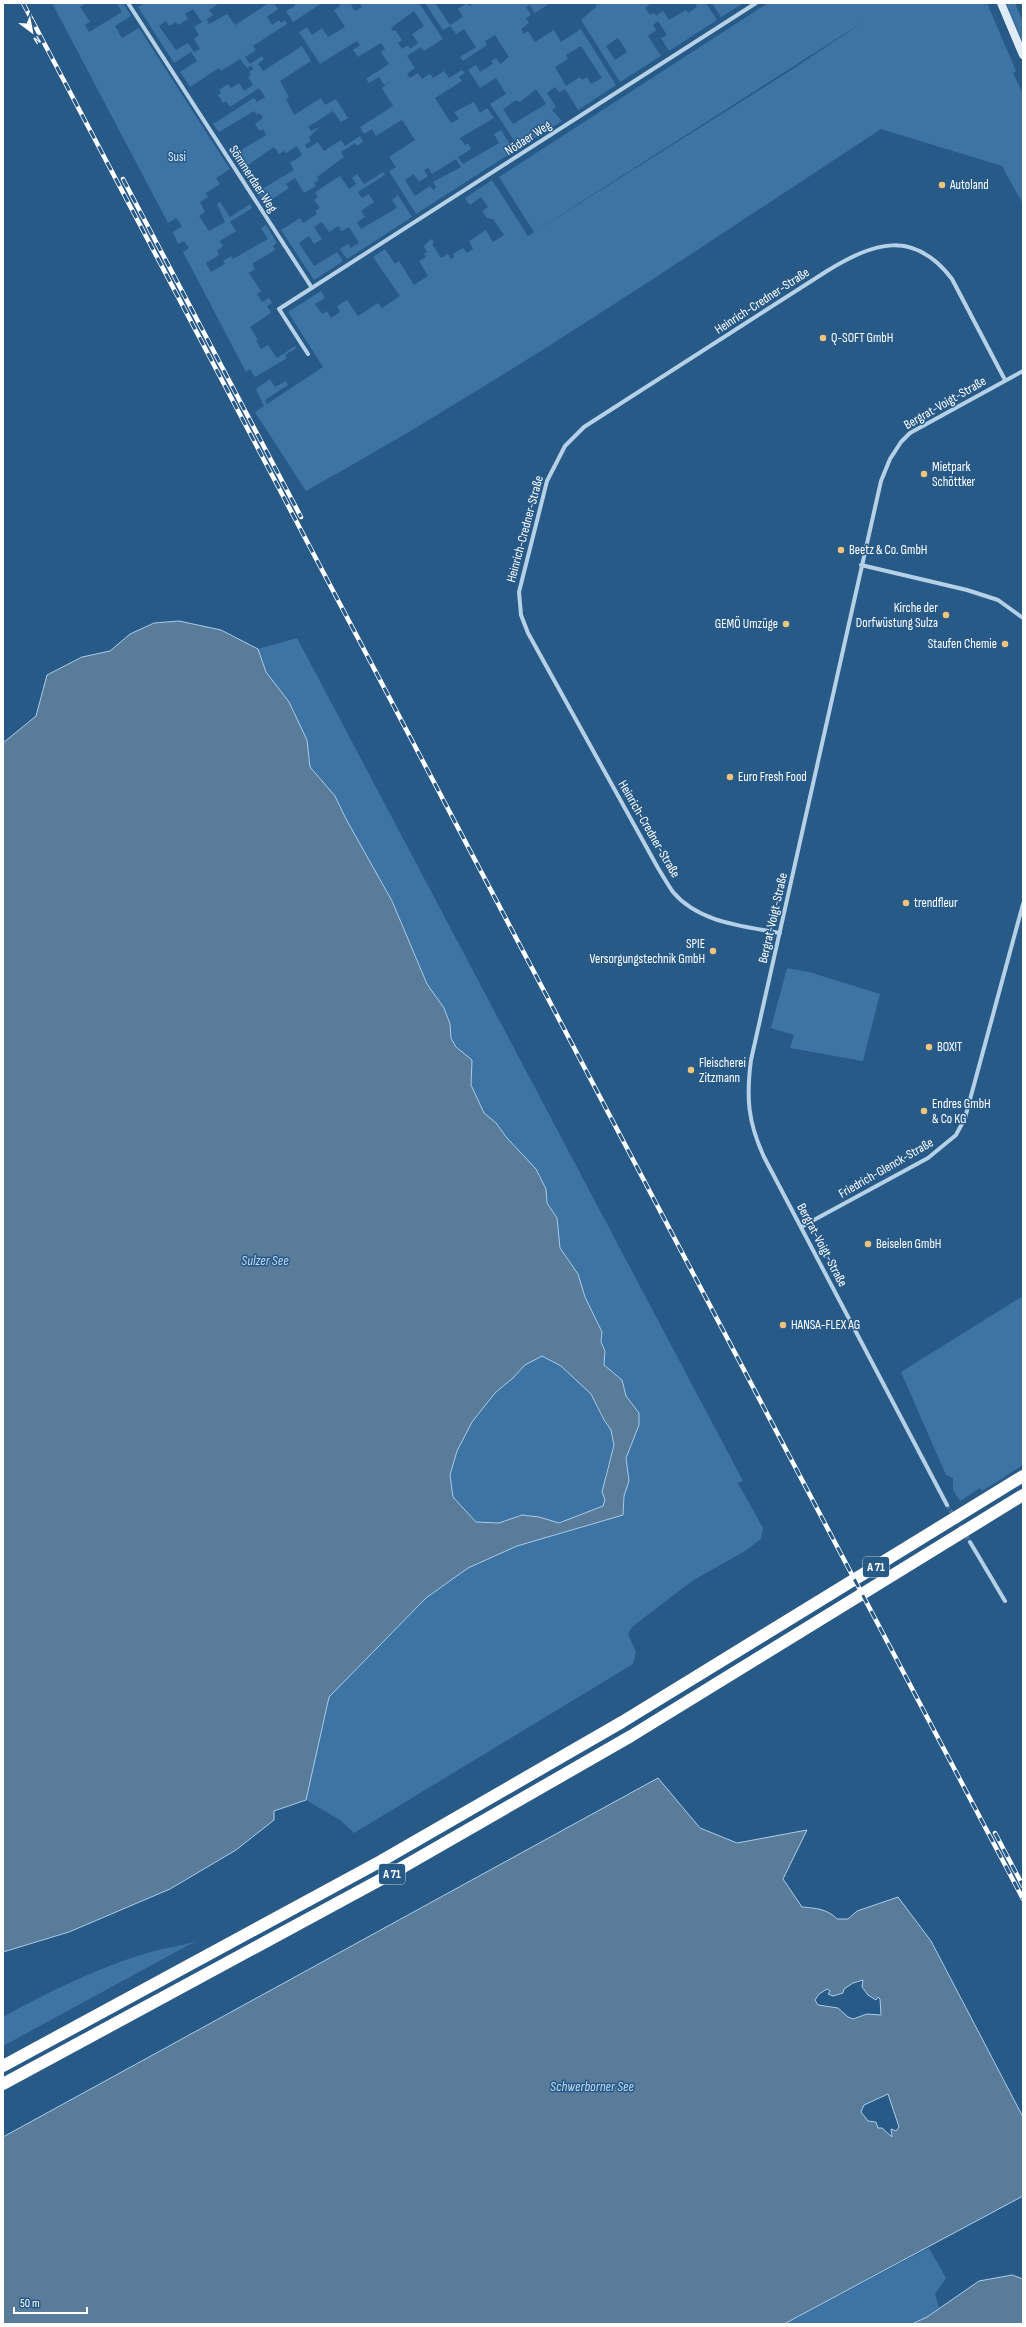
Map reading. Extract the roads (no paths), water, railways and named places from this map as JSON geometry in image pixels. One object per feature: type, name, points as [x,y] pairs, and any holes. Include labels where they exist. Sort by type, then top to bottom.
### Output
[{"type":"highway","name":"A 71","points":[[3,2066],[388,1857],[622,1722],[1023,1476]]},
{"type":"highway","name":"A 71","points":[[3,2084],[389,1876],[632,1736],[1023,1495]]},
{"type":"main road","points":[[1001,3],[1023,55]]},
{"type":"street","name":"Sömmerdaer Weg","points":[[128,3],[312,288]]},
{"type":"street","name":"Nödaer Weg","points":[[312,288],[756,3]]},
{"type":"street","name":"Heinrich-Credner-Straße","points":[[780,933],[715,920],[691,907],[674,892],[658,868],[528,633],[522,615],[519,592],[547,481],[565,446],[584,427],[826,271],[859,252],[873,247],[889,245],[919,250],[943,267],[952,279],[1005,380]]},
{"type":"street","points":[[308,354],[279,309],[312,288]]},
{"type":"street","name":"Bergrat-Voigt-Straße","points":[[947,1504],[756,1140],[748,1109],[751,1060],[881,481],[890,459],[901,442],[919,427],[1023,371]]},
{"type":"street","points":[[861,565],[967,590],[998,600],[1023,618]]},
{"type":"street","name":"Friedrich-Glenck-Straße","points":[[801,1226],[911,1168],[944,1146],[956,1135],[965,1118],[1023,904]]},
{"type":"street","points":[[970,1542],[1005,1600]]},
{"type":"water","name":"Sulzer See","points":[[179,621],[221,630],[258,649],[266,672],[289,702],[307,740],[310,767],[335,796],[346,819],[392,901],[427,984],[444,1008],[450,1024],[451,1038],[456,1047],[472,1060],[471,1085],[484,1113],[496,1123],[507,1138],[536,1169],[546,1189],[547,1203],[557,1218],[560,1248],[578,1274],[585,1297],[602,1332],[601,1342],[605,1351],[604,1365],[622,1380],[626,1396],[639,1413],[639,1425],[626,1458],[629,1481],[624,1496],[623,1515],[517,1546],[468,1568],[426,1598],[329,1697],[306,1800],[274,1811],[274,1820],[236,1850],[170,1889],[69,1932],[3,1952],[3,743],[36,716],[47,675],[82,657],[110,651],[130,634],[154,623]],"holes":[[[542,1356],[561,1366],[591,1394],[604,1420],[611,1430],[614,1445],[602,1492],[605,1500],[603,1506],[559,1523],[539,1517],[522,1515],[499,1523],[476,1522],[453,1497],[450,1475],[457,1451],[472,1422],[495,1393],[513,1378],[525,1365]]]},
{"type":"water","name":"Schwerborner See","points":[[658,1778],[700,1828],[737,1843],[807,1830],[783,1879],[802,1907],[825,1911],[837,1919],[848,1919],[857,1911],[898,1897],[931,1941],[1023,2117],[1023,2196],[784,2324],[3,2324],[3,2137]],"holes":[[[863,1980],[862,1987],[868,1995],[876,2000],[878,1997],[880,1999],[881,2015],[867,2014],[853,2019],[848,2017],[838,2008],[818,2005],[815,2000],[819,1994],[827,1989],[830,1991],[828,1994],[833,1996],[843,1993],[844,1989],[853,1983]],[[888,2094],[899,2127],[896,2131],[891,2129],[892,2137],[882,2128],[878,2128],[876,2122],[868,2121],[861,2112],[864,2105]]]},
{"type":"water","points":[[1012,2275],[1023,2279],[1023,2324],[912,2324],[927,2317],[979,2281]]},
{"type":"tunnel","points":[[947,1505],[970,1542]]},
{"type":"railway","points":[[23,3],[1023,1899]]},
{"type":"railway","points":[[123,179],[301,517]]},
{"type":"railway","points":[[995,1833],[1023,1886]]},
{"type":"place","name":"Autoland","points":[[942,185]]},
{"type":"place","name":"Q-SOFT GmbH","points":[[823,338]]},
{"type":"place","name":"Mietpark Schöttker","points":[[924,474]]},
{"type":"place","name":"Beetz & Co. GmbH","points":[[841,550]]},
{"type":"place","name":"Kirche der Dorfwüstung Sulza","points":[[946,615]]},
{"type":"place","name":"GEMÖ Umzüge","points":[[786,624]]},
{"type":"place","name":"Staufen Chemie","points":[[1005,644]]},
{"type":"place","name":"Euro Fresh Food","points":[[730,777]]},
{"type":"place","name":"trendfleur","points":[[906,903]]},
{"type":"place","name":"SPIE Versorgungstechnik GmbH","points":[[713,951]]},
{"type":"place","name":"BOX!T","points":[[929,1047]]},
{"type":"place","name":"Fleischerei Zitzmann","points":[[691,1070]]},
{"type":"place","name":"Endres GmbH & Co KG","points":[[924,1111]]},
{"type":"place","name":"Beiselen GmbH","points":[[868,1244]]},
{"type":"place","name":"HANSA-FLEX AG","points":[[783,1325]]},
{"type":"park label","name":"Susi","points":[[177,157]]}]
